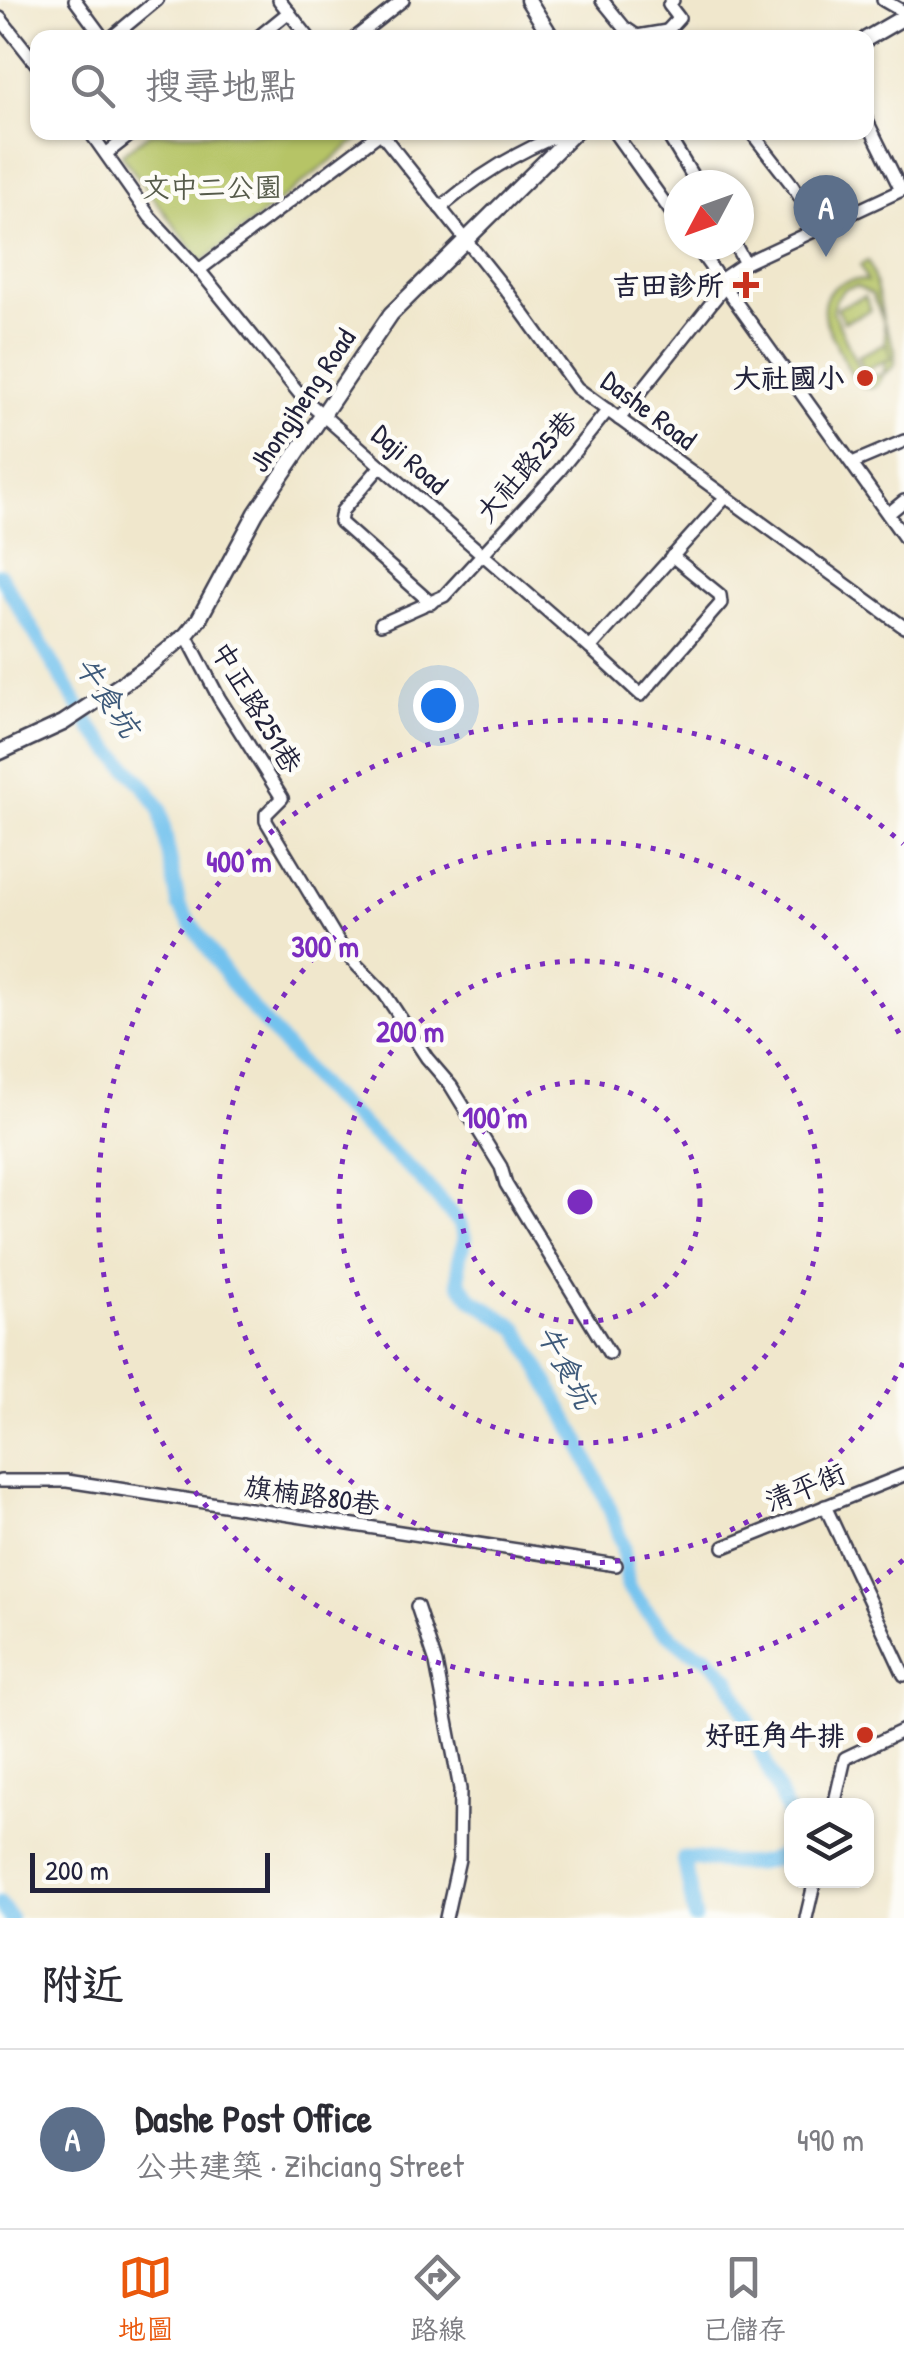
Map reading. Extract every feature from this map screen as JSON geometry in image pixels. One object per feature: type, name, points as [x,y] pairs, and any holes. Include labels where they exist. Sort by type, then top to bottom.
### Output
[{"type":"main road","points":[[528,0],[547,30]]},
{"type":"main road","points":[[874,34],[904,14]]},
{"type":"main road","name":"Jhongjheng Road","points":[[0,752],[46,733],[146,668],[186,635],[199,619],[256,512],[391,314],[567,140]]},
{"type":"street","points":[[75,0],[97,30]]},
{"type":"street","points":[[121,30],[157,0]]},
{"type":"street","points":[[365,30],[403,0]]},
{"type":"street","points":[[602,0],[628,30]]},
{"type":"street","points":[[672,30],[679,18],[669,5],[673,0]]},
{"type":"street","points":[[883,0],[904,14]]},
{"type":"street","points":[[263,30],[283,4],[304,30]]},
{"type":"street","points":[[0,18],[30,56]]},
{"type":"street","points":[[874,134],[903,189]]},
{"type":"street","name":"Daji Road","points":[[96,140],[150,217],[199,270],[289,382],[380,467],[641,695],[720,603],[720,595],[672,556]]},
{"type":"street","points":[[106,153],[123,140]]},
{"type":"street","points":[[199,270],[371,140]]},
{"type":"street","name":"Dashe Road","points":[[386,140],[468,240],[577,388],[904,627]]},
{"type":"street","points":[[440,208],[469,183],[524,149],[547,140]]},
{"type":"street","points":[[620,140],[664,201]]},
{"type":"street","points":[[671,140],[689,170]]},
{"type":"street","points":[[757,140],[819,228]]},
{"type":"street","name":"大社路25巷","points":[[382,624],[444,596],[613,415],[722,283],[745,263],[903,189]]},
{"type":"street","points":[[706,260],[904,537]]},
{"type":"street","points":[[852,463],[904,441]]},
{"type":"street","points":[[380,467],[342,510],[340,522],[431,603]]},
{"type":"street","points":[[590,648],[725,498]]},
{"type":"street","points":[[888,514],[904,501]]},
{"type":"street","name":"中正路251巷","points":[[186,635],[218,698],[282,798],[266,814],[266,821],[346,954],[384,993],[426,1058],[452,1086],[501,1167],[506,1184],[609,1353]]},
{"type":"street","name":"清平街","points":[[724,1547],[904,1475]]},
{"type":"street","name":"旗楠路80巷","points":[[0,1481],[67,1481],[616,1564]]},
{"type":"street","points":[[825,1506],[904,1675]]},
{"type":"street","points":[[417,1606],[436,1664],[460,1788],[459,1859],[446,1918]]},
{"type":"street","points":[[836,1798],[846,1758],[904,1730]]},
{"type":"street","points":[[806,1918],[814,1888]]},
{"type":"green space","name":"文中二公園","points":[[141,140],[357,140],[202,262],[121,155]]},
{"type":"green space","points":[[868,261],[883,320],[872,294],[856,286],[844,289],[833,311],[860,371],[882,374],[880,381],[870,387],[855,382],[824,315],[826,297],[836,286],[867,281],[860,265]]},
{"type":"green space","points":[[865,296],[871,310],[844,322],[837,308]]},
{"type":"green space","points":[[886,343],[892,358],[864,370],[858,356]]},
{"type":"waterway","name":"牛食坑","points":[[0,575],[92,729],[160,809],[179,906],[238,992],[323,1090],[418,1176],[460,1224],[465,1239],[459,1258],[459,1282],[472,1299],[518,1329],[579,1441],[610,1509],[623,1547],[628,1587],[659,1626],[686,1648],[707,1657],[729,1679],[784,1805]]},
{"type":"waterway","name":"牛食坑","points":[[695,1918],[684,1858],[740,1864],[767,1861],[784,1853]]},
{"type":"waterway","points":[[0,1904],[10,1918]]},
{"type":"place","name":"Dashe Post Office","points":[[826,257]]},
{"type":"place","name":"吉田診所","points":[[746,285]]},
{"type":"place","name":"大社國小","points":[[865,378]]},
{"type":"place","name":"好旺角牛排","points":[[865,1735]]}]
